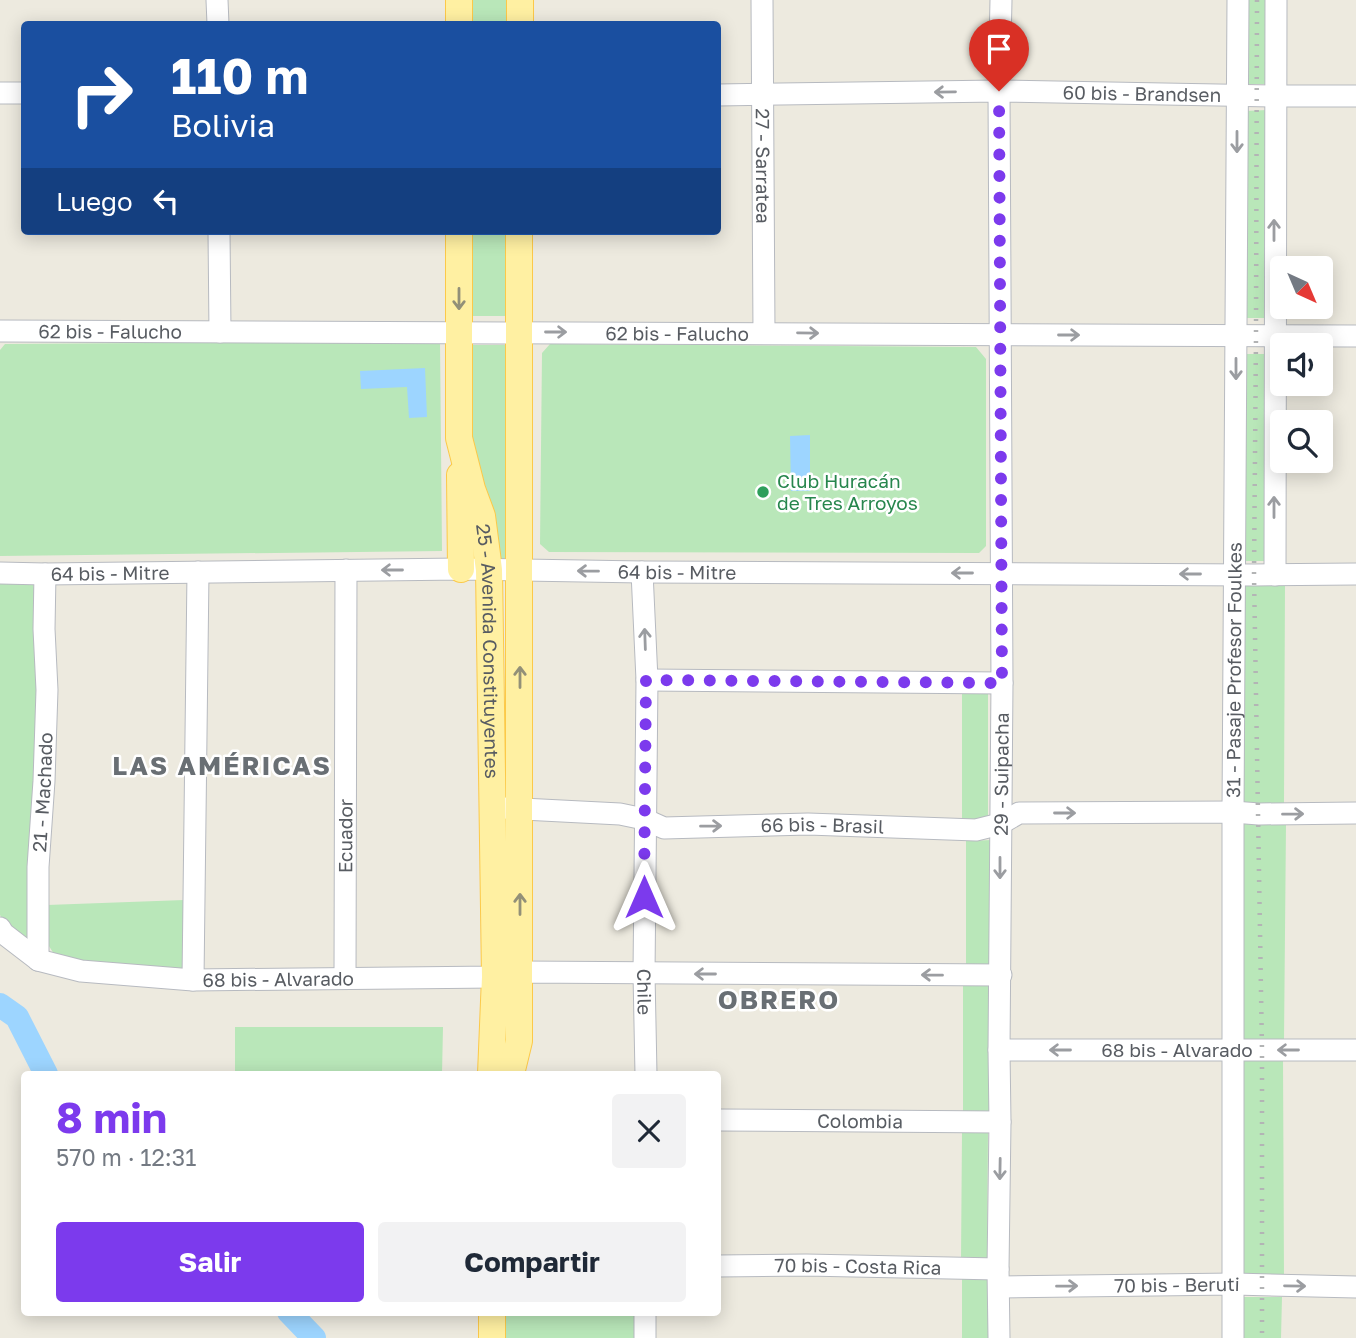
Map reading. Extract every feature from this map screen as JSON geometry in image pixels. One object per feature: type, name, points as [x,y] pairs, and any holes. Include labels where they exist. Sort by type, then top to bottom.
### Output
[{"type":"main road","points":[[459,0],[459,21]]},
{"type":"main road","points":[[520,0],[520,21]]},
{"type":"main road","name":"25 - Avenida Constituyentes","points":[[459,235],[459,438],[482,516],[489,570],[492,808],[507,975],[519,1041],[512,1071]]},
{"type":"main road","name":"25 - Avenida Constituyentes","points":[[491,1071],[507,975],[520,808],[519,235]]},
{"type":"main road","points":[[459,438],[461,569]]},
{"type":"main road","points":[[492,1316],[492,1338]]},
{"type":"street","points":[[217,0],[218,21]]},
{"type":"street","name":"27 - Sarratea","points":[[762,0],[764,332]]},
{"type":"street","name":"29 - Suipacha","points":[[999,1338],[1001,0]]},
{"type":"street","name":"31 - Pasaje Profesor Foulkes","points":[[1233,1338],[1238,0]]},
{"type":"street","points":[[1274,333],[1276,0]]},
{"type":"street","name":"60 bis - Brandsen","points":[[721,95],[999,91],[1356,96]]},
{"type":"street","points":[[0,93],[21,93]]},
{"type":"street","points":[[219,235],[220,332]]},
{"type":"street","name":"62 bis - Falucho","points":[[0,331],[1270,335]]},
{"type":"street","name":"62 bis - Falucho","points":[[1333,335],[1356,335]]},
{"type":"street","points":[[1274,396],[1275,575]]},
{"type":"street","name":"64 bis - Mitre","points":[[0,573],[45,575],[461,569],[1356,574]]},
{"type":"street","name":"Ecuador","points":[[345,978],[346,570]]},
{"type":"street","points":[[193,980],[198,572]]},
{"type":"street","name":"Chile","points":[[642,572],[646,680],[646,1071]]},
{"type":"street","name":"21 - Machado","points":[[38,960],[38,867],[47,690],[45,575]]},
{"type":"street","points":[[646,680],[1002,683]]},
{"type":"street","name":"66 bis - Brasil","points":[[492,808],[620,814],[644,819],[664,828],[808,824],[976,830],[1000,824],[1019,813],[1356,813]]},
{"type":"street","points":[[0,928],[38,960]]},
{"type":"street","name":"68 bis - Alvarado","points":[[38,960],[81,971],[193,980],[644,974],[1001,975]]},
{"type":"street","name":"25 - Avenida Constituyentes","points":[[519,1041],[520,1071]]},
{"type":"street","name":"68 bis - Alvarado","points":[[999,1050],[1356,1049]]},
{"type":"street","name":"Colombia","points":[[721,1120],[1000,1122]]},
{"type":"street","name":"70 bis - Costa Rica","points":[[721,1266],[807,1265],[998,1278]]},
{"type":"street","name":"70 bis - Beruti","points":[[998,1278],[1356,1287]]},
{"type":"street","points":[[645,1316],[645,1338]]},
{"type":"green space","points":[[467,0],[511,0],[510,21],[466,21]]},
{"type":"green space","points":[[1245,0],[1267,0],[1267,84],[1245,84]]},
{"type":"green space","points":[[1267,110],[1267,318],[1245,318],[1245,111]]},
{"type":"green space","points":[[468,235],[512,235],[512,316],[468,316]]},
{"type":"green space","points":[[440,341],[442,551],[0,556],[0,350],[5,344]]},
{"type":"green space","name":"Club Huracán de Tres Arroyos","points":[[550,344],[976,347],[986,359],[986,546],[979,553],[549,552],[540,544],[542,353]]},
{"type":"green space","points":[[468,345],[512,345],[507,561],[499,561],[472,458]]},
{"type":"green space","points":[[1243,354],[1264,354],[1265,561],[1243,561]]},
{"type":"green space","points":[[0,584],[33,584],[37,601],[40,673],[28,942],[4,922],[0,915]]},
{"type":"green space","points":[[1242,586],[1285,586],[1284,804],[1240,804]]},
{"type":"green space","points":[[962,692],[988,692],[988,821],[962,821]]},
{"type":"green space","points":[[1242,824],[1286,824],[1284,1040],[1241,1040]]},
{"type":"green space","points":[[992,840],[992,970],[966,970],[966,841]]},
{"type":"green space","points":[[184,900],[183,971],[73,964],[54,954],[47,943],[47,905]]},
{"type":"green space","points":[[963,984],[989,984],[989,1113],[963,1113]]},
{"type":"green space","points":[[235,1027],[443,1027],[442,1071],[235,1071]]},
{"type":"green space","points":[[1239,1058],[1283,1058],[1284,1276],[1241,1277]]},
{"type":"green space","points":[[962,1131],[988,1131],[987,1260],[961,1260]]},
{"type":"green space","points":[[962,1277],[988,1277],[988,1338],[962,1338]]},
{"type":"green space","points":[[1244,1297],[1282,1297],[1281,1338],[1243,1338]]},
{"type":"green space","points":[[502,1316],[639,1316],[638,1338],[502,1338]]},
{"type":"water","points":[[425,368],[427,417],[409,418],[407,387],[361,389],[360,371]]},
{"type":"water","points":[[810,435],[810,491],[791,491],[790,436]]},
{"type":"waterway","points":[[0,1005],[17,1017],[44,1071]]},
{"type":"waterway","points":[[293,1316],[314,1338]]},
{"type":"railway","points":[[1257,0],[1254,575],[1262,1050],[1262,1338]]},
{"type":"place","name":"Club Huracán de Tres Arroyos","points":[[763,492]]},
{"type":"district","name":"LAS AMÉRICAS","points":[[222,766]]},
{"type":"district","name":"OBRERO","points":[[779,1000]]},
{"type":"route","points":[[644,897],[646,680],[1002,683],[999,91]]}]
